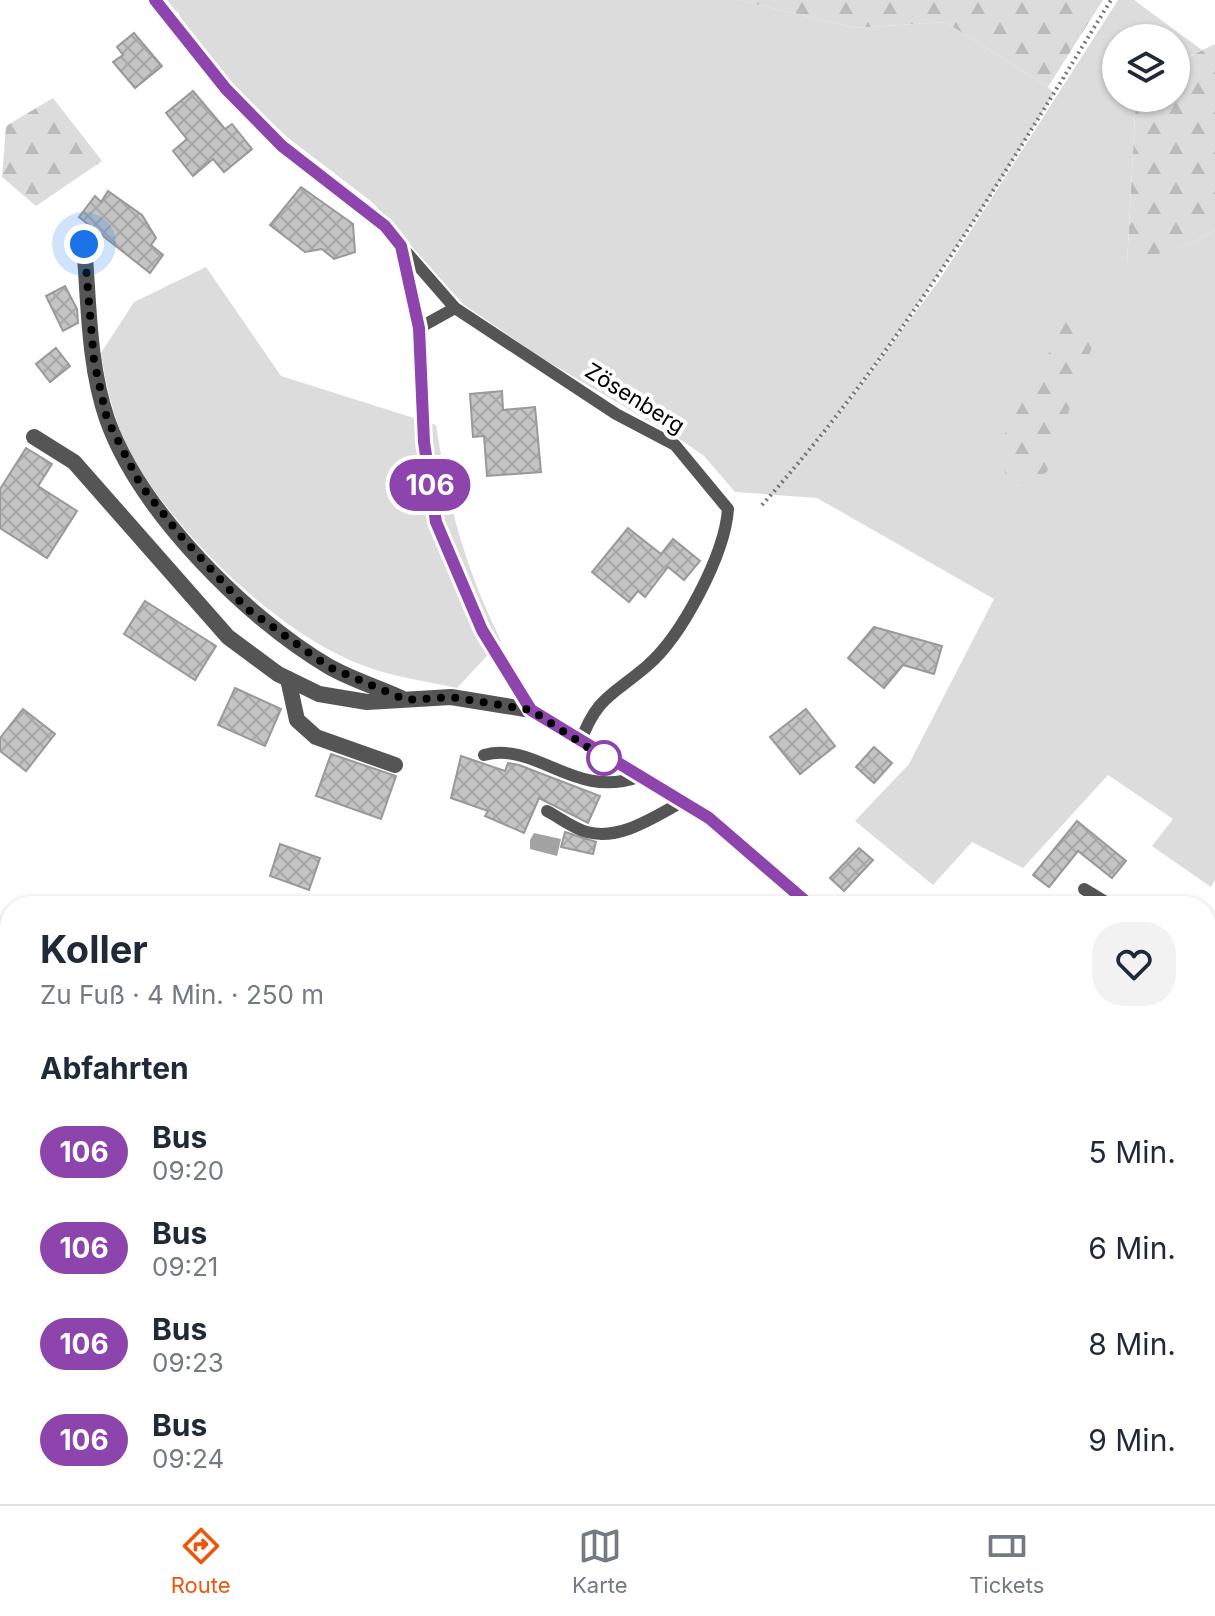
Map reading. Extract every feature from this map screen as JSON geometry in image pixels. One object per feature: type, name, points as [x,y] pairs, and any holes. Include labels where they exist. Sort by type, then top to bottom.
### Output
[{"type":"street","name":"Zösenberg","points":[[155,0],[226,89],[282,146],[385,226],[401,246]]},
{"type":"street","points":[[84,244],[94,361],[107,419],[140,484],[180,535],[246,608],[329,667],[406,700]]},
{"type":"street","points":[[401,246],[419,328],[424,442],[436,522],[482,630],[531,710],[580,743],[709,818],[799,896]]},
{"type":"street","points":[[34,437],[74,462],[228,637],[288,679],[319,694],[367,702],[451,697],[531,710]]},
{"type":"street","points":[[288,679],[297,720],[316,737],[395,765]]},
{"type":"lane","name":"Zösenberg","points":[[401,246],[455,308],[616,414],[675,445],[728,509],[727,527],[710,574],[675,631],[649,665],[595,707],[580,743]]},
{"type":"lane","points":[[419,328],[455,308]]},
{"type":"lane","points":[[484,755],[503,750],[586,782],[617,785],[638,777]]},
{"type":"lane","points":[[547,811],[585,832],[608,834],[643,823],[682,802]]},
{"type":"lane","points":[[1084,889],[1096,896]]},
{"type":"path","points":[[762,505],[900,330],[994,191],[1111,0]]},
{"type":"green space","points":[[167,0],[739,0],[855,28],[945,22],[1048,87],[1054,93],[994,191],[900,330],[786,485],[938,282],[1102,25],[1102,112],[1135,112],[1127,263],[1192,243],[1215,230],[1215,880],[1211,887],[1152,846],[1173,819],[1108,775],[1023,868],[972,842],[933,885],[855,821],[909,764],[994,599],[817,498],[735,492],[704,456],[681,440],[540,357],[463,304],[372,202],[287,137],[196,52],[176,7],[178,14]]},
{"type":"green space","points":[[739,0],[1103,0],[1048,87],[945,22],[855,28]]},
{"type":"green space","points":[[1118,0],[1134,0],[1167,24],[1103,24]]},
{"type":"green space","points":[[1190,41],[1202,50],[1190,56]]},
{"type":"green space","points":[[1215,44],[1215,230],[1192,243],[1127,264],[1135,112],[1190,112],[1190,56]]},
{"type":"green space","points":[[53,98],[102,161],[36,206],[2,177],[6,126]]},
{"type":"green space","points":[[206,267],[281,376],[436,425],[446,483],[460,536],[477,587],[501,641],[457,688],[397,676],[362,665],[328,650],[294,628],[226,572],[167,507],[143,474],[117,421],[101,353],[134,302]]},
{"type":"green space","points":[[1070,314],[1093,344],[1047,472],[1009,489],[999,445]]},
{"type":"shaded area","points":[[534,833],[561,839],[557,856],[530,849]]},
{"type":"building","points":[[134,33],[162,66],[135,88],[113,62],[123,55],[117,47]]},
{"type":"building","points":[[193,91],[225,129],[232,124],[252,149],[224,172],[213,159],[193,176],[173,151],[187,139],[166,113]]},
{"type":"building","points":[[301,187],[353,224],[355,252],[334,259],[322,249],[305,252],[270,225]]},
{"type":"building","points":[[108,191],[142,215],[156,238],[151,245],[163,255],[150,273],[79,217],[95,196],[101,202]]},
{"type":"building","points":[[65,286],[77,309],[78,323],[63,331],[46,296]]},
{"type":"building","points":[[56,348],[70,366],[50,382],[36,364]]},
{"type":"building","points":[[502,391],[503,410],[535,407],[541,472],[487,476],[484,436],[473,437],[470,394]]},
{"type":"building","points":[[26,448],[52,464],[38,486],[77,511],[47,558],[0,528],[0,489]]},
{"type":"building","points":[[628,528],[661,554],[673,539],[700,561],[684,580],[668,567],[645,597],[638,591],[629,602],[592,572]]},
{"type":"building","points":[[145,601],[216,646],[195,680],[124,634]]},
{"type":"building","points":[[874,627],[942,646],[934,674],[903,665],[884,688],[848,658]]},
{"type":"building","points":[[235,688],[281,709],[265,746],[218,725]]},
{"type":"building","points":[[23,709],[55,734],[26,771],[0,751],[0,738]]},
{"type":"building","points":[[806,709],[835,746],[800,774],[770,737]]},
{"type":"building","points":[[874,747],[892,763],[874,783],[856,767]]},
{"type":"building","points":[[331,754],[396,776],[381,819],[316,796]]},
{"type":"building","points":[[461,756],[505,771],[508,763],[519,765],[600,796],[588,823],[539,798],[524,833],[485,816],[488,811],[451,798]]},
{"type":"building","points":[[1077,821],[1126,861],[1112,878],[1078,851],[1049,887],[1033,875]]},
{"type":"building","points":[[565,832],[596,842],[593,854],[561,847]]},
{"type":"building","points":[[280,844],[320,858],[309,890],[270,876]]},
{"type":"building","points":[[859,848],[873,860],[844,891],[830,878]]},
{"type":"bus line","name":"106","points":[[155,0],[226,89],[282,146],[353,199],[385,226],[401,246],[419,328],[424,442],[436,522],[482,630],[531,710],[580,743],[709,818],[799,896]]},
{"type":"route","points":[[84,244],[94,361],[107,419],[140,484],[180,535],[246,608],[329,667],[406,700],[451,697],[498,708],[531,710],[604,758]]}]
